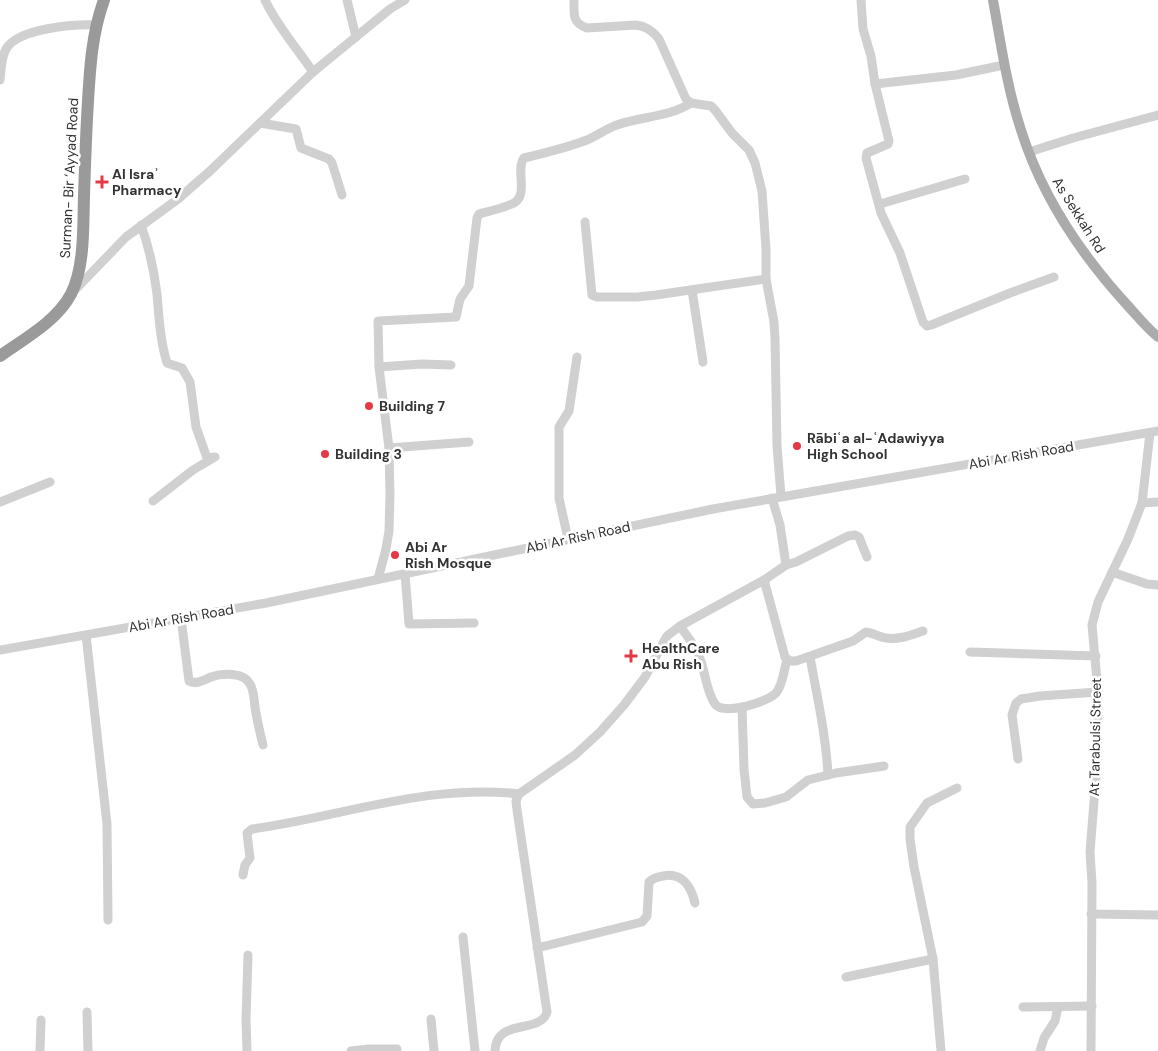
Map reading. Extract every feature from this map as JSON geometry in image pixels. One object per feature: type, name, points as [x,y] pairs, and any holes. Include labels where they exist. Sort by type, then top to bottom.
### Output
[{"type":"highway","name":"Surman- Bir ‘Ayyad Road","points":[[0,356],[34,333],[57,312],[71,295],[76,280],[83,230],[85,151],[91,59],[97,24],[104,0]]},
{"type":"main road","name":"As Sekkah Rd","points":[[993,0],[1004,64],[1020,129],[1048,196],[1068,229],[1107,284],[1158,337]]},
{"type":"street","points":[[265,0],[277,24],[286,33],[313,72]]},
{"type":"street","points":[[347,0],[356,37]]},
{"type":"street","points":[[71,295],[126,237],[178,199],[210,171],[313,72],[390,9],[404,0]]},
{"type":"street","points":[[574,0],[574,17],[580,26],[587,28],[636,25],[654,32],[686,99],[691,104]]},
{"type":"street","points":[[861,0],[863,29],[890,141],[888,144],[866,155],[881,213],[900,253],[923,322],[927,326],[1054,276]]},
{"type":"street","points":[[0,80],[3,55],[7,47],[15,41],[31,33],[57,26],[97,24]]},
{"type":"street","points":[[875,84],[956,75],[1004,64]]},
{"type":"street","points":[[378,579],[389,531],[390,496],[389,448],[379,367],[378,321],[456,317],[460,299],[469,286],[477,218],[479,214],[514,203],[519,199],[521,195],[520,167],[524,158],[565,148],[614,126],[665,114],[691,104],[711,106],[732,133],[749,150],[755,163],[762,191],[766,279],[775,338],[776,497],[786,565]]},
{"type":"street","points":[[1029,152],[1158,115]]},
{"type":"street","points":[[260,123],[296,129],[301,148],[329,159],[332,163],[342,195]]},
{"type":"street","points":[[880,204],[964,179]]},
{"type":"street","points":[[585,222],[592,295],[598,297],[637,297],[766,279]]},
{"type":"street","points":[[141,225],[150,249],[162,346],[167,363],[182,368],[190,382],[196,427],[207,458],[215,457],[193,470],[154,501]]},
{"type":"street","points":[[80,261],[89,267],[97,267]]},
{"type":"street","points":[[692,290],[703,362]]},
{"type":"street","points":[[568,539],[559,498],[559,427],[569,411],[577,357]]},
{"type":"street","points":[[379,367],[422,364],[451,365]]},
{"type":"street","name":"Abi Ar Rish Road","points":[[0,650],[266,603],[776,497],[1154,432]]},
{"type":"street","name":"At Tarabulsi Street","points":[[1091,1051],[1090,852],[1097,764],[1098,692],[1092,625],[1098,602],[1128,539],[1142,503],[1154,432]]},
{"type":"street","points":[[389,448],[470,442]]},
{"type":"street","points":[[0,502],[50,482]]},
{"type":"street","points":[[1142,503],[1158,502]]},
{"type":"street","points":[[495,1051],[495,1045],[501,1035],[508,1030],[531,1025],[546,1017],[547,1004],[516,810],[516,801],[519,794],[575,755],[600,732],[645,677],[667,636],[680,626],[764,580],[786,565],[796,562],[848,536],[855,535],[859,537],[867,557]]},
{"type":"street","points":[[1112,572],[1147,584],[1158,585]]},
{"type":"street","points":[[405,574],[409,624],[474,623]]},
{"type":"street","points":[[680,626],[699,655],[715,704],[724,708],[742,707],[763,702],[776,693],[787,660],[764,580]]},
{"type":"street","points":[[181,618],[189,681],[197,683],[214,676],[226,674],[246,679],[253,693],[262,745]]},
{"type":"street","points":[[787,660],[796,661],[810,657],[853,641],[866,632],[873,632],[883,638],[893,638],[923,631]]},
{"type":"street","points":[[86,635],[106,824],[108,920]]},
{"type":"street","points":[[970,652],[1096,656]]},
{"type":"street","points":[[810,657],[827,750],[828,775]]},
{"type":"street","points":[[1018,759],[1012,714],[1016,703],[1021,699],[1040,696],[1098,692]]},
{"type":"street","points":[[742,707],[747,797],[753,804],[786,797],[808,780],[884,766]]},
{"type":"street","points":[[941,1051],[933,959],[914,867],[910,827],[927,803],[957,788]]},
{"type":"street","points":[[243,874],[245,865],[250,858],[247,833],[252,829],[329,815],[390,801],[447,793],[496,791],[519,794]]},
{"type":"street","points":[[537,948],[642,922],[646,916],[649,882],[654,878],[667,875],[679,876],[692,891],[695,903]]},
{"type":"street","points":[[1091,914],[1158,915]]},
{"type":"street","points":[[463,937],[476,1051]]},
{"type":"street","points":[[247,1051],[248,955]]},
{"type":"street","points":[[846,977],[933,959]]},
{"type":"street","points":[[1023,1007],[1092,1006]]},
{"type":"street","points":[[1040,1051],[1044,1038],[1055,1021],[1058,1007]]},
{"type":"street","points":[[87,1012],[88,1051]]},
{"type":"street","points":[[431,1019],[434,1051]]},
{"type":"street","points":[[40,1051],[41,1020]]},
{"type":"street","points":[[351,1051],[397,1049]]},
{"type":"place","name":"Al Israʾ Pharmacy","points":[[102,182]]},
{"type":"place","name":"Building 7","points":[[369,406]]},
{"type":"place","name":"Rābiʿa al-ʿAdawiyya High School","points":[[797,446]]},
{"type":"place","name":"Building 3","points":[[325,454]]},
{"type":"place","name":"Abi Ar Rish Mosque","points":[[395,555]]},
{"type":"place","name":"HealthCare Abu Rish","points":[[631,656]]}]
